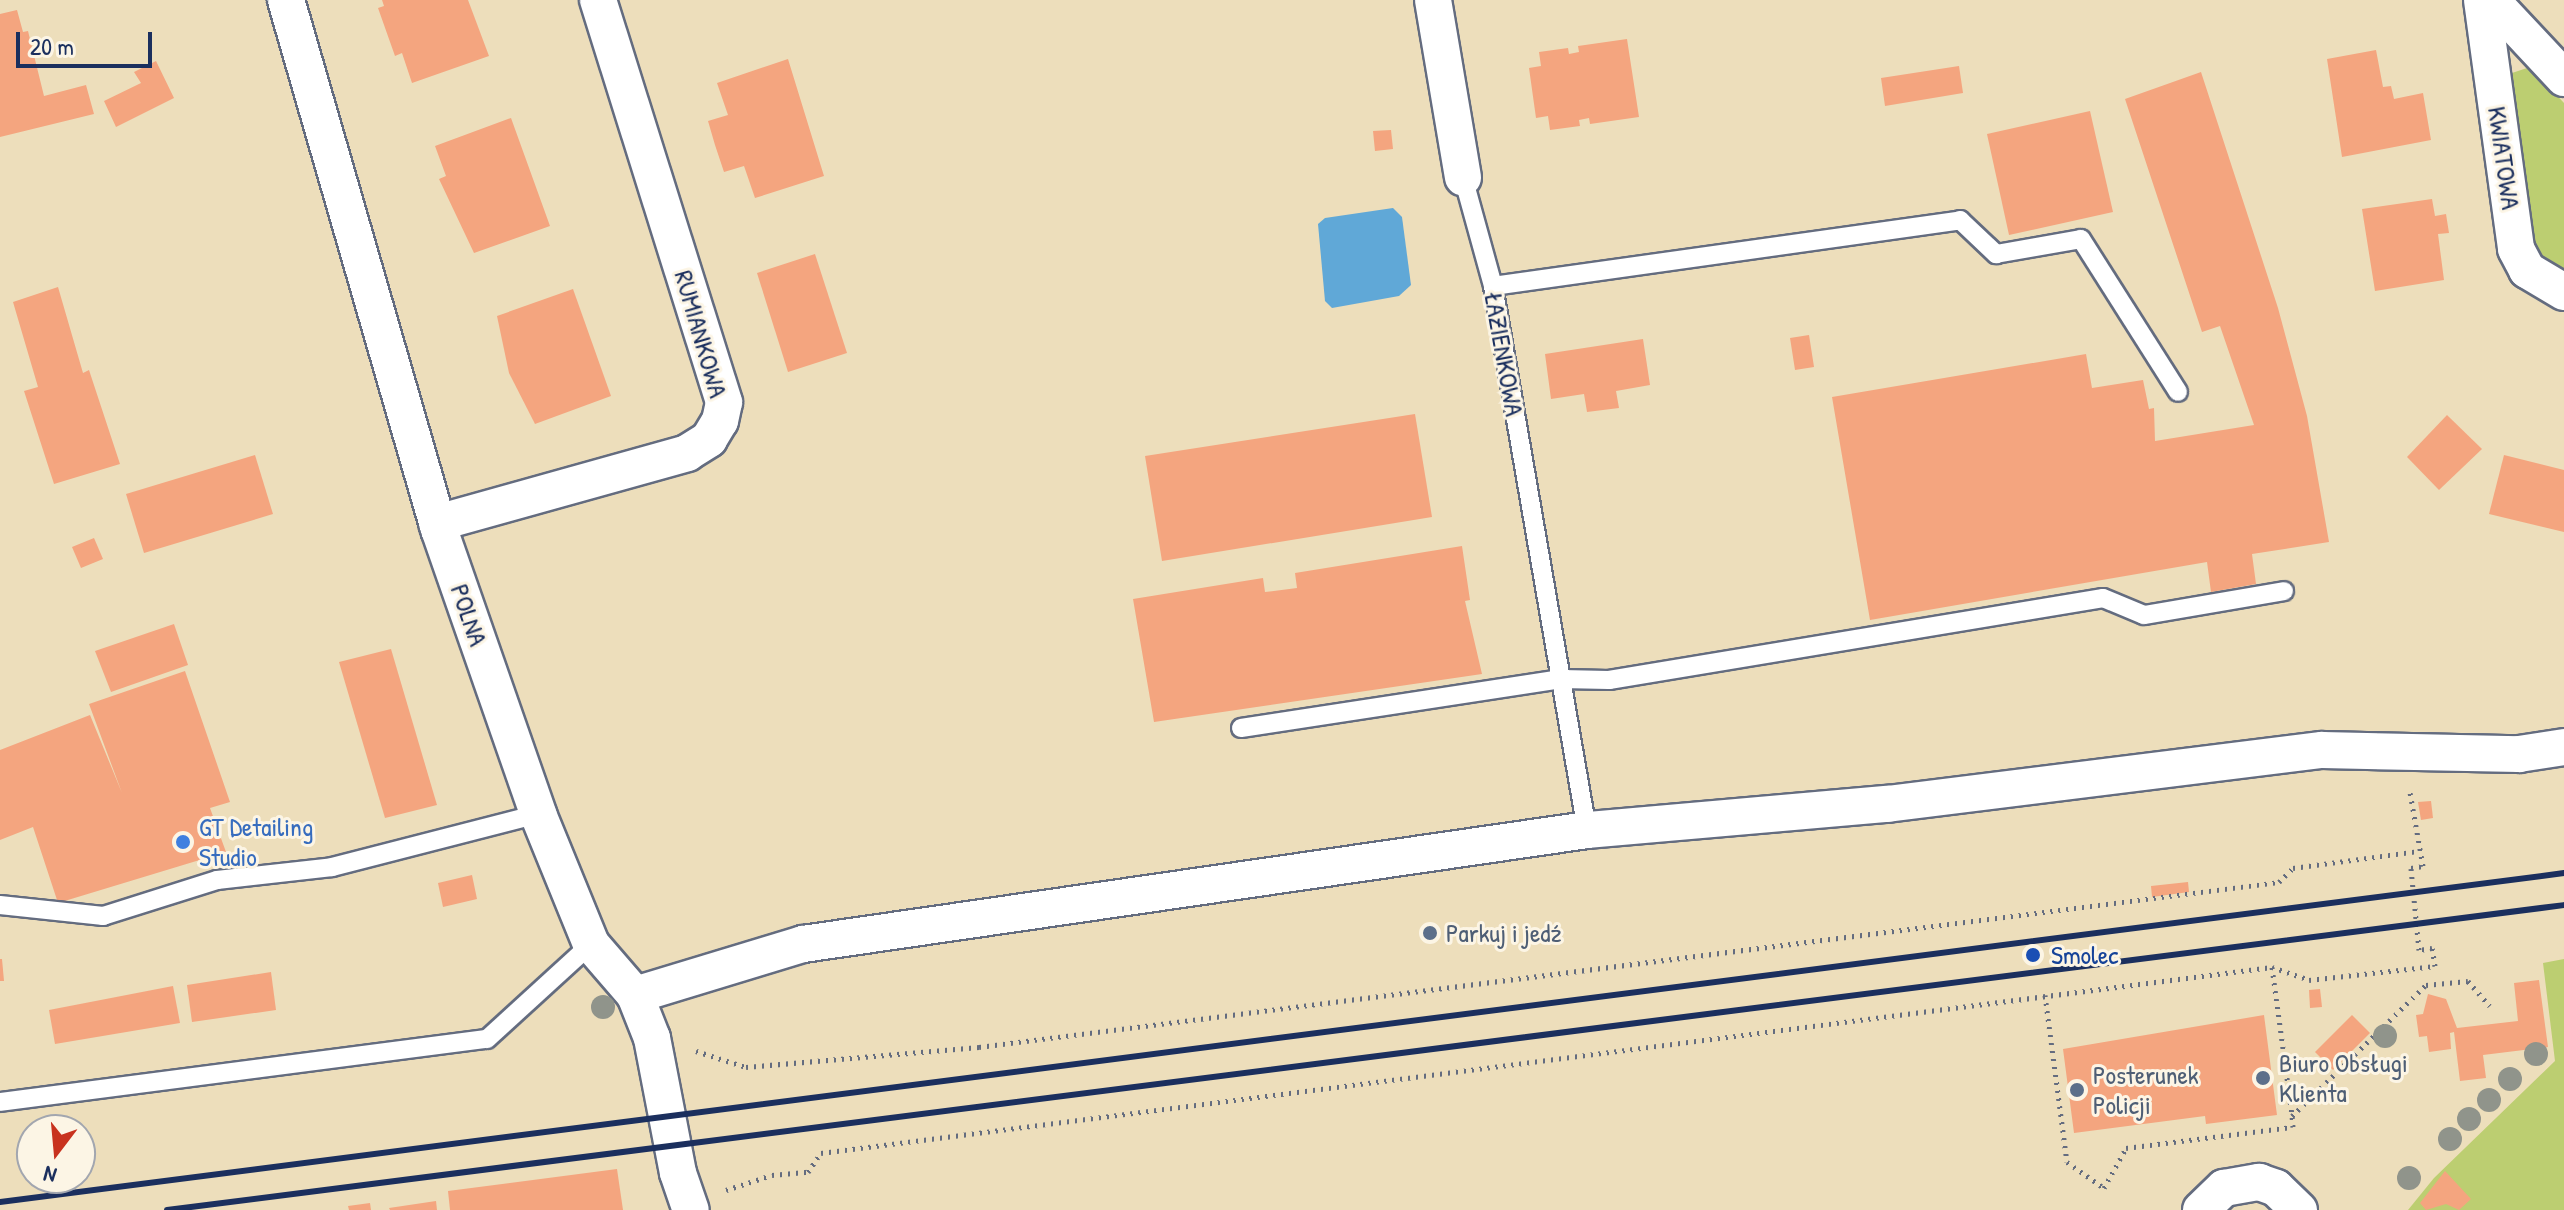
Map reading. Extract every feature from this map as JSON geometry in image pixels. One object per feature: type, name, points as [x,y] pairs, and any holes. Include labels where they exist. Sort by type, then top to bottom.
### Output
[{"type":"street","name":"POLNA","points":[[286,0],[437,523],[538,814],[591,944],[635,995],[652,1038],[666,1089],[678,1173],[706,1201]]},
{"type":"street","name":"RUMIANKOWA","points":[[437,523],[687,453],[709,439],[720,421],[724,402],[598,0]]},
{"type":"street","name":"ŁAZIENKOWA","points":[[1433,0],[1463,177]]},
{"type":"street","name":"KWIATOWA","points":[[2482,0],[2516,249],[2527,270],[2564,292]]},
{"type":"street","points":[[2491,0],[2564,78]]},
{"type":"street","points":[[635,995],[803,944],[1587,830],[1887,804],[2322,750],[2519,754],[2564,747]]},
{"type":"street","points":[[2201,1210],[2224,1188],[2259,1182],[2276,1188],[2299,1210]]},
{"type":"lane","name":"ŁAZIENKOWA","points":[[1463,177],[1493,286],[1587,830]]},
{"type":"lane","points":[[1493,286],[1960,220],[1996,254],[2081,239],[2178,392]]},
{"type":"lane","points":[[1241,728],[1561,679],[1609,680],[2103,598],[2144,615],[2284,591]]},
{"type":"lane","points":[[0,905],[103,916],[217,880],[332,867],[538,814]]},
{"type":"lane","points":[[0,1102],[487,1039],[591,944]]},
{"type":"path","points":[[706,1201],[772,1175],[808,1172],[821,1153],[2272,967],[2309,980],[2435,966],[2432,948],[2419,950],[2411,868],[2423,866],[2418,851],[2404,751]]},
{"type":"path","points":[[652,1038],[746,1067],[979,1047],[2279,882],[2293,868],[2418,851]]},
{"type":"path","points":[[2045,995],[2067,1162],[2104,1188],[2126,1148],[2293,1127],[2272,967]]},
{"type":"path","points":[[2292,1116],[2426,985],[2468,981],[2490,1006]]},
{"type":"green space","points":[[2530,67],[2564,103],[2564,275],[2543,261],[2529,232],[2506,75]]},
{"type":"green space","points":[[2564,959],[2564,1210],[2408,1210],[2434,1178],[2555,1061],[2543,963]]},
{"type":"water","points":[[1393,208],[1402,217],[1411,285],[1399,296],[1332,308],[1325,301],[1318,224],[1325,218]]},
{"type":"building","points":[[382,0],[468,0],[489,56],[412,83],[402,53],[395,56],[378,8],[384,6]]},
{"type":"building","points":[[17,10],[23,32],[28,31],[44,96],[86,85],[94,114],[0,137],[0,14]]},
{"type":"building","points":[[1627,39],[1639,117],[1590,124],[1589,118],[1579,120],[1580,126],[1550,130],[1548,116],[1536,118],[1529,68],[1541,66],[1539,52],[1568,48],[1569,54],[1579,52],[1578,46]]},
{"type":"building","points":[[2376,50],[2383,87],[2391,86],[2394,99],[2423,93],[2431,140],[2342,157],[2327,59]]},
{"type":"building","points":[[788,59],[824,176],[755,198],[744,166],[724,172],[715,145],[708,121],[728,115],[717,83]]},
{"type":"building","points":[[156,61],[174,98],[116,127],[104,101],[141,83],[134,72]]},
{"type":"building","points":[[1959,66],[1963,93],[1885,106],[1881,78]]},
{"type":"building","points":[[2201,72],[2278,308],[2307,416],[2329,542],[2252,554],[2256,584],[2211,592],[2207,562],[1870,620],[1832,397],[2086,354],[2092,388],[2143,380],[2149,409],[2154,408],[2155,441],[2254,425],[2220,326],[2202,332],[2125,99]]},
{"type":"building","points":[[2090,111],[2113,212],[2009,235],[1987,134]]},
{"type":"building","points":[[511,118],[550,226],[474,253],[439,179],[446,176],[435,146]]},
{"type":"building","points":[[1391,130],[1393,149],[1375,151],[1373,131]]},
{"type":"building","points":[[2432,199],[2435,216],[2446,214],[2449,233],[2438,234],[2444,280],[2375,291],[2362,209]]},
{"type":"building","points":[[815,254],[847,353],[788,372],[757,273]]},
{"type":"building","points":[[58,287],[83,373],[89,370],[120,464],[54,484],[24,391],[38,387],[13,302]]},
{"type":"building","points":[[573,289],[611,396],[535,424],[509,373],[497,316]]},
{"type":"building","points":[[1809,335],[1814,367],[1795,370],[1790,338]]},
{"type":"building","points":[[1643,339],[1650,385],[1616,391],[1619,408],[1587,412],[1584,394],[1551,399],[1545,354]]},
{"type":"building","points":[[1415,414],[1432,517],[1162,561],[1145,456]]},
{"type":"building","points":[[2447,415],[2482,449],[2439,490],[2407,457]]},
{"type":"building","points":[[255,455],[273,514],[144,553],[126,494]]},
{"type":"building","points":[[2504,455],[2564,470],[2564,532],[2489,514]]},
{"type":"building","points":[[94,538],[103,559],[81,568],[72,547]]},
{"type":"building","points":[[1462,546],[1470,600],[1465,601],[1482,674],[1154,722],[1133,599],[1263,578],[1265,592],[1297,588],[1295,573]]},
{"type":"building","points":[[174,624],[188,665],[111,692],[95,651]]},
{"type":"building","points":[[391,649],[437,805],[385,818],[339,662]]},
{"type":"building","points":[[185,671],[230,802],[210,808],[226,852],[58,903],[33,827],[0,840],[0,750],[90,715],[122,793],[89,704]]},
{"type":"building","points":[[2431,801],[2433,818],[2421,820],[2418,802]]},
{"type":"building","points":[[472,875],[477,899],[443,907],[438,883]]},
{"type":"building","points":[[2188,882],[2189,892],[2152,897],[2151,886]]},
{"type":"building","points":[[2,959],[4,981],[0,981]]},
{"type":"building","points":[[271,972],[276,1010],[192,1022],[187,985]]},
{"type":"building","points":[[2539,980],[2548,1047],[2483,1055],[2486,1078],[2460,1081],[2454,1032],[2450,1033],[2451,1049],[2429,1052],[2427,1036],[2419,1037],[2416,1015],[2423,1014],[2428,994],[2446,999],[2457,1028],[2518,1021],[2514,983]]},
{"type":"building","points":[[173,986],[180,1023],[55,1044],[49,1010]]},
{"type":"building","points":[[2320,989],[2322,1007],[2310,1008],[2309,990]]},
{"type":"building","points":[[2264,1015],[2277,1115],[2206,1124],[2205,1116],[2074,1133],[2063,1049]]},
{"type":"building","points":[[2352,1015],[2370,1033],[2333,1070],[2315,1052]]},
{"type":"building","points":[[617,1169],[623,1210],[450,1210],[448,1191]]},
{"type":"building","points":[[2445,1171],[2471,1199],[2459,1210],[2446,1204],[2426,1210],[2420,1203]]},
{"type":"building","points":[[436,1201],[437,1210],[389,1208]]},
{"type":"building","points":[[370,1203],[371,1210],[349,1210],[348,1206]]},
{"type":"railway","points":[[0,1202],[2564,873]]},
{"type":"railway","points":[[167,1210],[2564,905]]},
{"type":"place","name":"GT Detailing Studio","points":[[183,842]]},
{"type":"place","name":"Parkuj i jedź","points":[[1430,933]]},
{"type":"place","name":"Smolec","points":[[2033,955]]},
{"type":"place","name":"Biuro Obsługi Klienta","points":[[2263,1078]]},
{"type":"place","name":"Posterunek Policji","points":[[2077,1090]]}]
